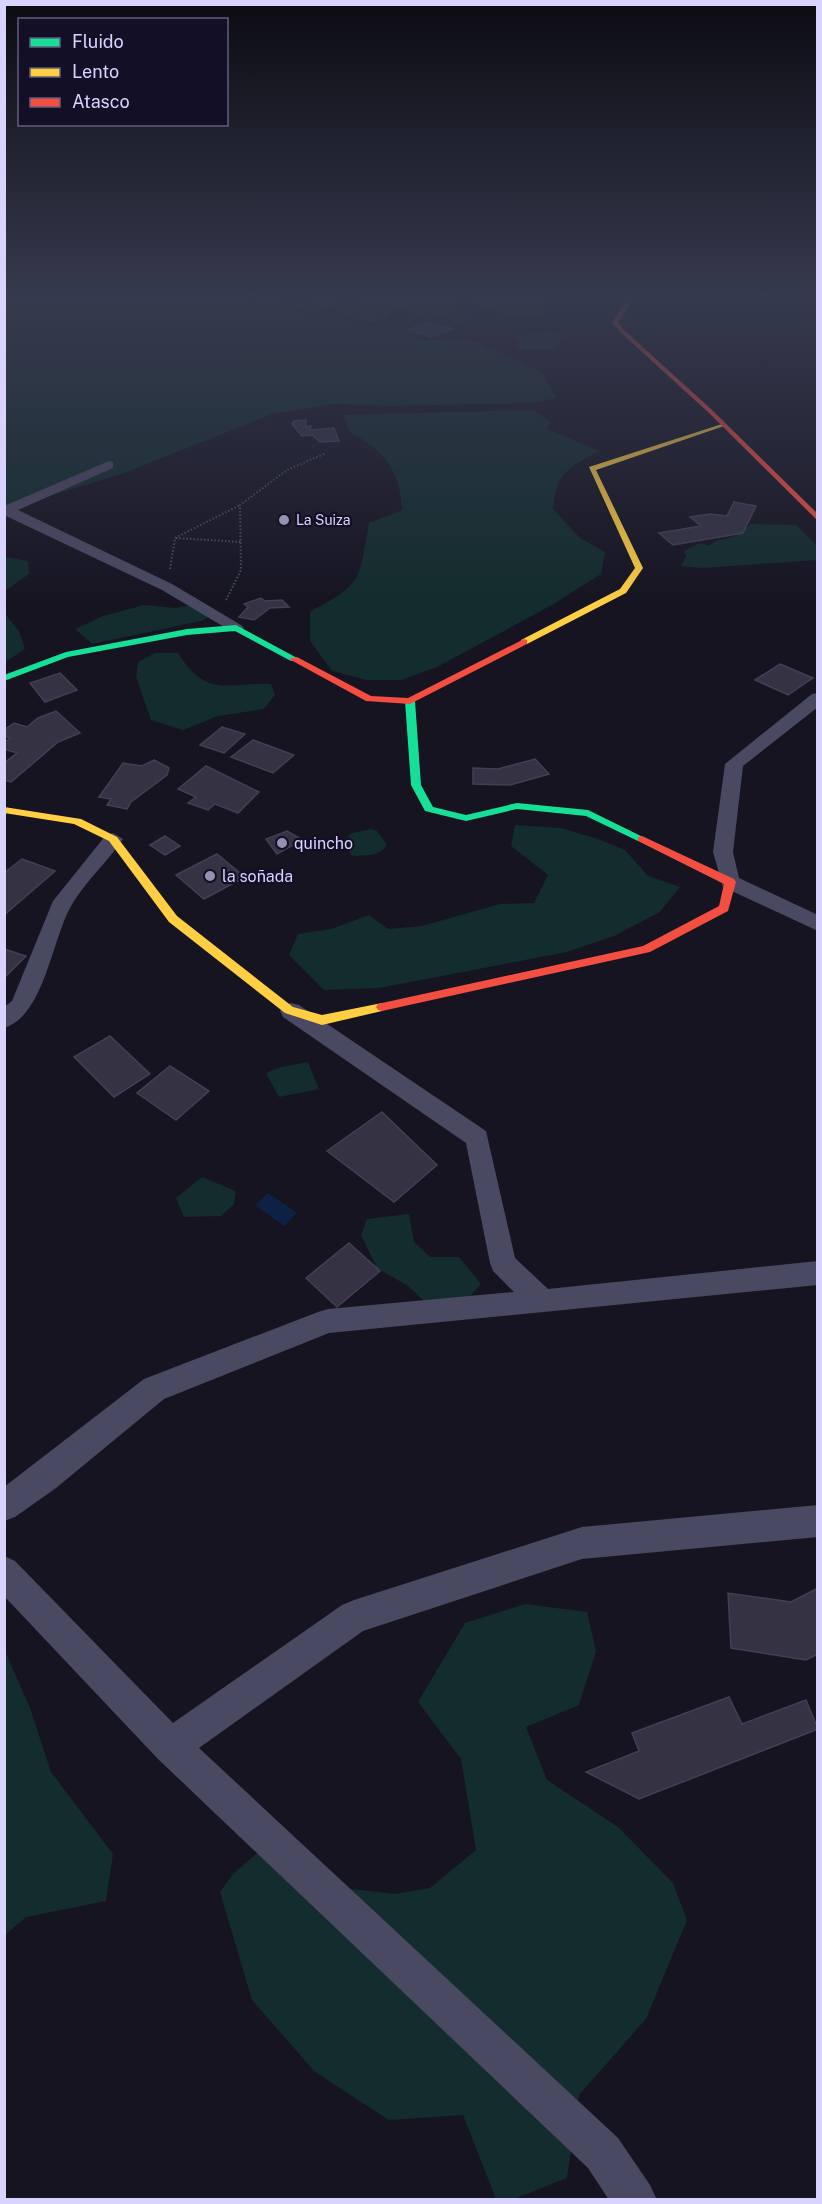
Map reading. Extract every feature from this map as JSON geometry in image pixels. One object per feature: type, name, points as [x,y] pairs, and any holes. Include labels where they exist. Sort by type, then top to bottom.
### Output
[{"type":"street","points":[[695,398],[818,519]]},
{"type":"street","points":[[5,510],[167,587],[236,628],[369,699],[410,701],[623,591],[639,568],[592,469],[618,458],[690,440],[724,425]]},
{"type":"street","points":[[5,510],[110,465]]},
{"type":"street","points":[[4,678],[66,655],[187,632],[236,628]]},
{"type":"street","points":[[289,1010],[322,1020],[646,949],[724,908],[730,882],[723,852],[734,764],[818,698]]},
{"type":"street","points":[[410,701],[416,785],[429,809],[466,818],[517,806],[588,813],[818,924]]},
{"type":"street","points":[[4,810],[77,821],[113,839],[173,919],[289,1010],[477,1138],[503,1263],[542,1302]]},
{"type":"street","points":[[4,1020],[21,1005],[63,901],[113,839]]},
{"type":"street","points":[[4,1506],[45,1477],[154,1389],[328,1321],[542,1302],[818,1273]]},
{"type":"street","points":[[171,1746],[354,1617],[582,1543],[818,1521]]},
{"type":"street","points":[[4,1572],[171,1746],[603,2153],[635,2199]]},
{"type":"path","points":[[175,538],[240,505],[287,470],[324,454]]},
{"type":"path","points":[[214,614],[226,599],[241,570],[240,505]]},
{"type":"path","points":[[175,538],[241,542]]},
{"type":"path","points":[[167,587],[175,538]]},
{"type":"green space","points":[[5,398],[556,398],[534,403],[385,406],[335,404],[272,414],[124,473],[5,510]]},
{"type":"green space","points":[[533,410],[551,422],[547,429],[599,451],[572,467],[561,479],[557,487],[553,509],[580,538],[605,552],[601,574],[552,605],[437,667],[401,680],[367,680],[332,671],[310,641],[310,612],[340,594],[356,578],[363,558],[369,523],[402,510],[401,495],[394,472],[381,454],[349,431],[344,415]]},
{"type":"green space","points":[[751,524],[796,525],[817,546],[817,560],[703,568],[681,566],[686,556],[684,551],[700,543],[709,546],[716,541],[736,536]]},
{"type":"green space","points":[[5,557],[28,561],[29,574],[5,591]]},
{"type":"green space","points":[[200,604],[209,617],[201,621],[92,644],[75,629],[103,616],[144,605],[175,608]]},
{"type":"green space","points":[[5,614],[19,631],[25,649],[5,662]]},
{"type":"green space","points":[[155,653],[178,653],[198,677],[208,682],[218,685],[271,684],[275,695],[264,709],[218,716],[183,730],[151,720],[136,677],[138,662]]},
{"type":"green space","points":[[515,825],[561,828],[598,839],[625,850],[648,876],[680,887],[660,912],[614,936],[567,952],[379,988],[324,990],[289,955],[298,934],[331,929],[369,915],[388,929],[422,926],[500,904],[534,903],[548,875],[511,846]]},
{"type":"green space","points":[[371,829],[377,831],[387,845],[380,852],[352,856],[343,841],[352,833]]},
{"type":"green space","points":[[308,1062],[319,1089],[279,1097],[266,1073],[281,1067]]},
{"type":"green space","points":[[202,1177],[236,1191],[234,1204],[221,1216],[184,1217],[176,1198]]},
{"type":"green space","points":[[409,1214],[414,1242],[430,1257],[459,1257],[481,1284],[466,1301],[425,1302],[408,1286],[377,1268],[361,1235],[367,1219]]},
{"type":"green space","points":[[525,1604],[587,1612],[596,1651],[579,1705],[526,1727],[547,1780],[618,1827],[673,1883],[687,1920],[646,2019],[579,2095],[567,2178],[514,2199],[496,2199],[463,2115],[389,2120],[315,2072],[252,2000],[220,1892],[233,1874],[263,1848],[318,1885],[395,1894],[430,1888],[476,1850],[461,1759],[418,1702],[465,1623]]},
{"type":"green space","points":[[5,1651],[30,1708],[51,1772],[113,1854],[106,1901],[26,1917],[5,1935]]},
{"type":"water","points":[[268,1193],[297,1213],[284,1226],[255,1205]]},
{"type":"building","points":[[306,420],[306,427],[311,426],[310,430],[334,428],[339,441],[320,442],[312,435],[302,436],[292,424],[294,421]]},
{"type":"building","points":[[734,502],[756,506],[743,533],[673,545],[659,533],[701,526],[690,517],[710,514],[727,516]]},
{"type":"building","points":[[261,598],[265,601],[282,600],[289,607],[270,608],[254,620],[239,617],[248,607],[244,604]]},
{"type":"building","points":[[780,664],[813,678],[788,695],[755,680]]},
{"type":"building","points":[[60,673],[77,690],[45,702],[30,683]]},
{"type":"building","points":[[56,711],[80,733],[58,742],[11,782],[4,780],[4,763],[17,753],[4,749],[4,743],[10,738],[4,736],[4,730],[14,723],[27,727],[38,718]]},
{"type":"building","points":[[222,727],[245,734],[224,753],[200,745]]},
{"type":"building","points":[[253,740],[294,755],[273,773],[231,757]]},
{"type":"building","points":[[535,759],[549,774],[510,785],[473,784],[473,768],[498,769]]},
{"type":"building","points":[[154,760],[169,768],[167,775],[131,802],[127,809],[107,805],[111,799],[99,797],[123,763],[142,766]]},
{"type":"building","points":[[206,766],[259,792],[238,813],[215,804],[208,810],[188,803],[196,797],[178,789]]},
{"type":"building","name":"quincho","points":[[287,831],[299,838],[295,844],[277,854],[266,839]]},
{"type":"building","points":[[165,836],[180,846],[165,855],[150,845]]},
{"type":"building","name":"la soñada","points":[[217,854],[245,877],[204,899],[176,875]]},
{"type":"building","points":[[22,859],[55,871],[4,915],[4,873]]},
{"type":"building","points":[[4,949],[26,956],[4,978]]},
{"type":"building","points":[[110,1036],[150,1074],[114,1097],[74,1057]]},
{"type":"building","points":[[170,1066],[209,1091],[176,1120],[137,1093]]},
{"type":"building","points":[[382,1112],[437,1165],[394,1202],[327,1151]]},
{"type":"building","points":[[349,1243],[380,1271],[337,1307],[306,1278]]},
{"type":"building","points":[[818,1588],[818,1654],[806,1660],[731,1648],[728,1593],[791,1602]]},
{"type":"building","points":[[729,1697],[742,1724],[806,1700],[818,1729],[639,1799],[586,1772],[639,1751],[632,1733]]},
{"type":"traffic: fast","points":[[4,678],[66,655],[187,632],[236,628],[294,659]]},
{"type":"traffic: fast","points":[[410,701],[416,785],[429,809],[466,818],[517,806],[588,813],[642,839]]},
{"type":"traffic: slow","points":[[524,642],[623,591],[639,568],[592,469],[724,425]]},
{"type":"traffic: slow","points":[[4,810],[77,821],[113,839],[173,919],[289,1010],[322,1020],[382,1007]]},
{"type":"traffic: jam","points":[[696,398],[818,519]]},
{"type":"traffic: jam","points":[[294,659],[369,699],[410,701],[524,642]]},
{"type":"traffic: jam","points":[[382,1007],[646,949],[724,908],[730,882],[642,839]]},
{"type":"place","name":"La Suiza","points":[[284,520]]},
{"type":"place","name":"quincho","points":[[282,843]]},
{"type":"place","name":"la soñada","points":[[210,876]]}]
